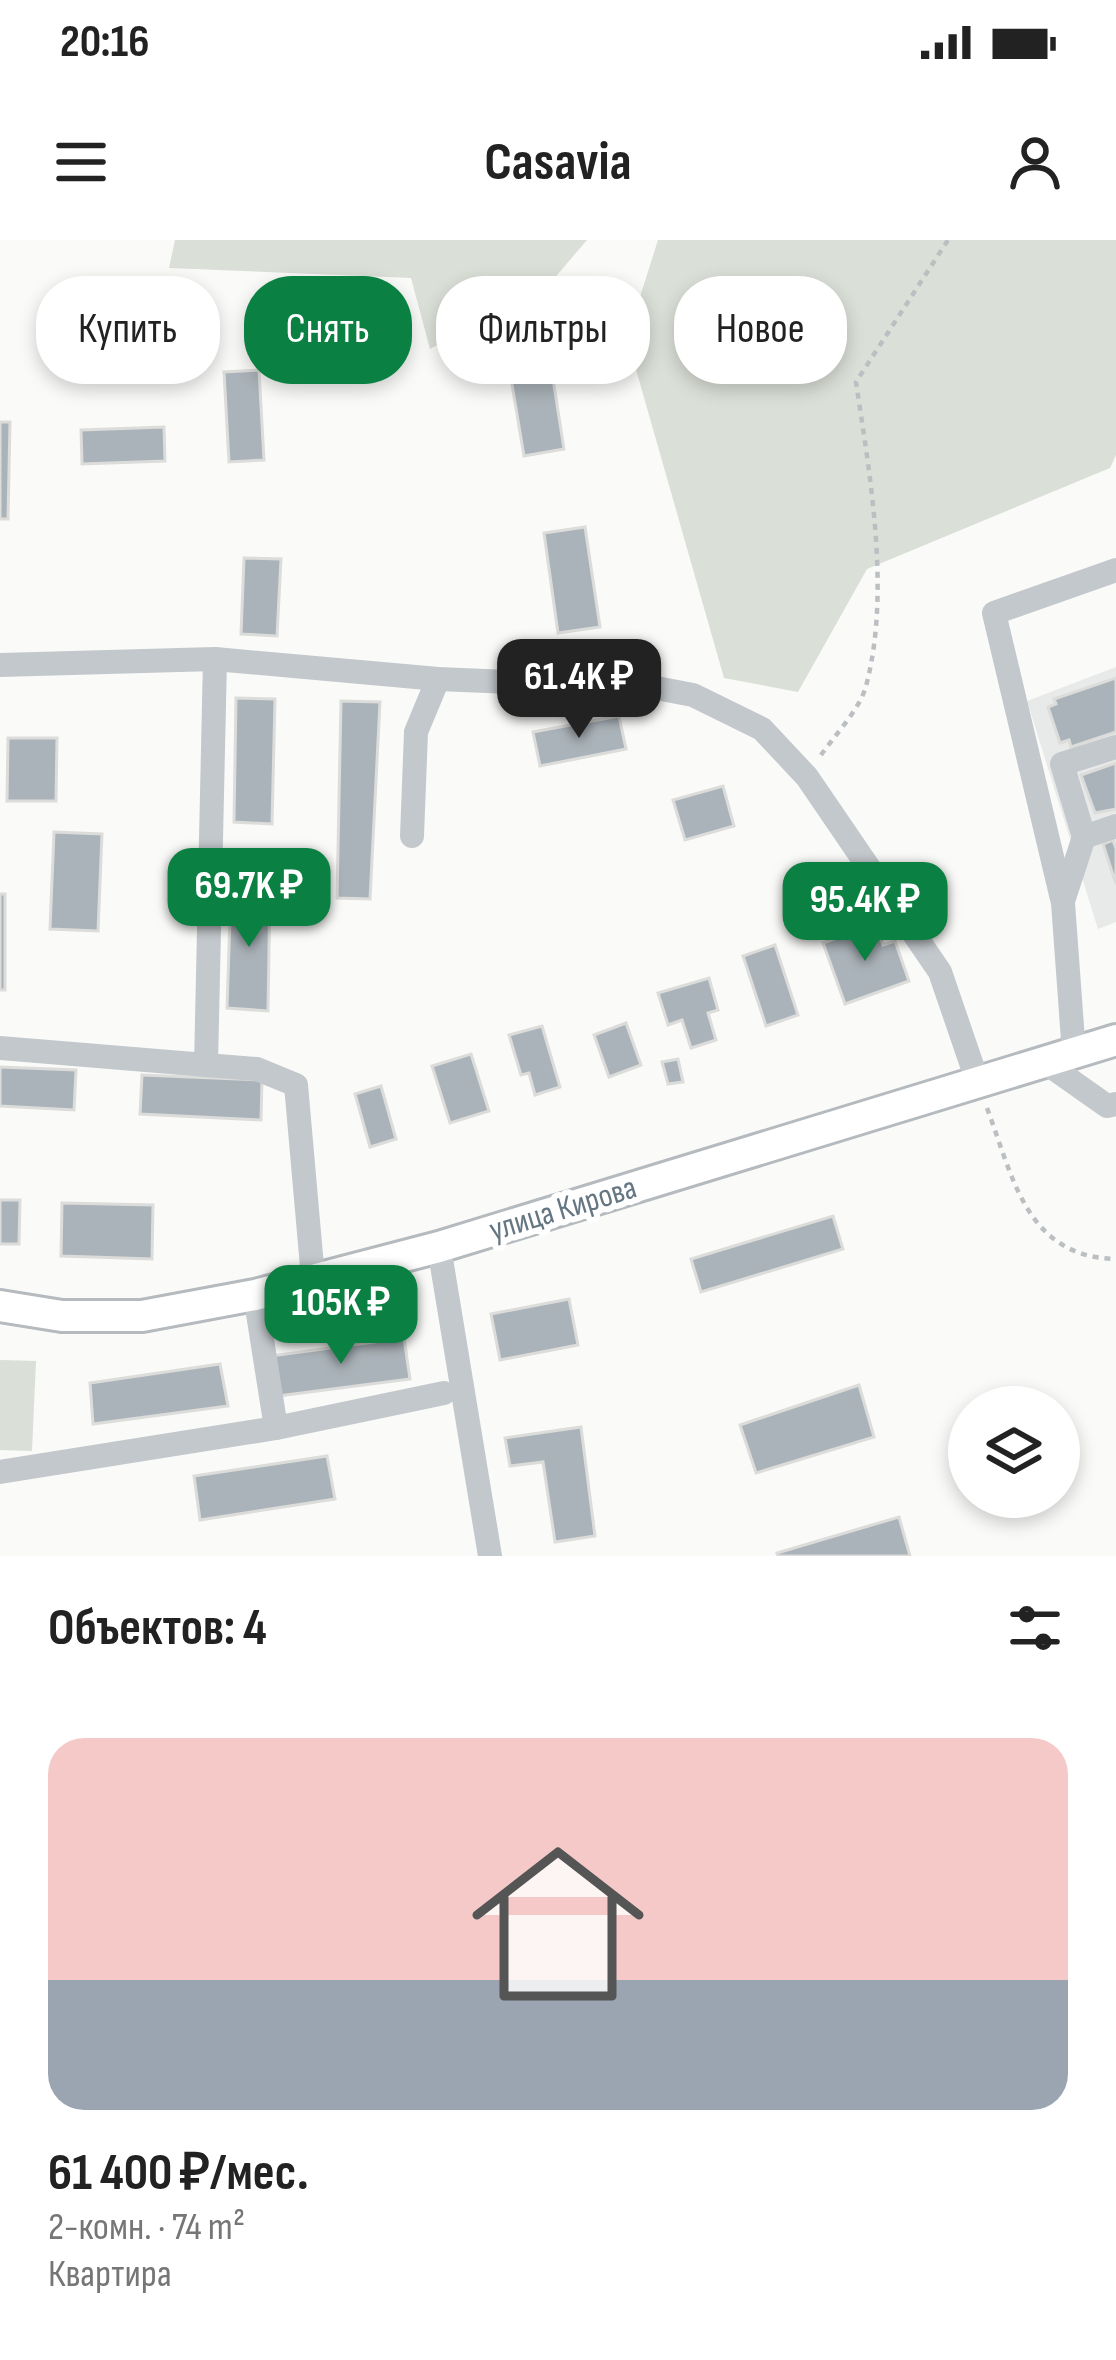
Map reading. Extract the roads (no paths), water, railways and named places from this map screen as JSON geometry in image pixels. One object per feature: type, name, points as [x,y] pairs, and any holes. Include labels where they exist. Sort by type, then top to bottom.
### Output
[{"type":"main road","name":"улица Кирова","points":[[0,1306],[62,1316],[142,1316],[256,1295],[439,1246],[1116,1040]]},
{"type":"lane","points":[[1116,570],[994,613],[1063,903],[1060,1058],[1107,1106],[1116,1104]]},
{"type":"lane","points":[[206,1065],[215,659]]},
{"type":"lane","points":[[0,664],[215,659],[438,679],[609,679],[693,695],[762,729],[807,777],[940,972],[978,1083]]},
{"type":"lane","points":[[412,836],[416,732],[438,679]]},
{"type":"lane","points":[[1063,903],[1084,837],[1062,764],[1116,747]]},
{"type":"lane","points":[[1084,837],[1116,826]]},
{"type":"lane","points":[[0,1048],[257,1069],[296,1085],[313,1278]]},
{"type":"lane","points":[[439,1246],[490,1556]]},
{"type":"lane","points":[[256,1295],[277,1428]]},
{"type":"lane","points":[[0,1472],[277,1428],[444,1393]]}]
